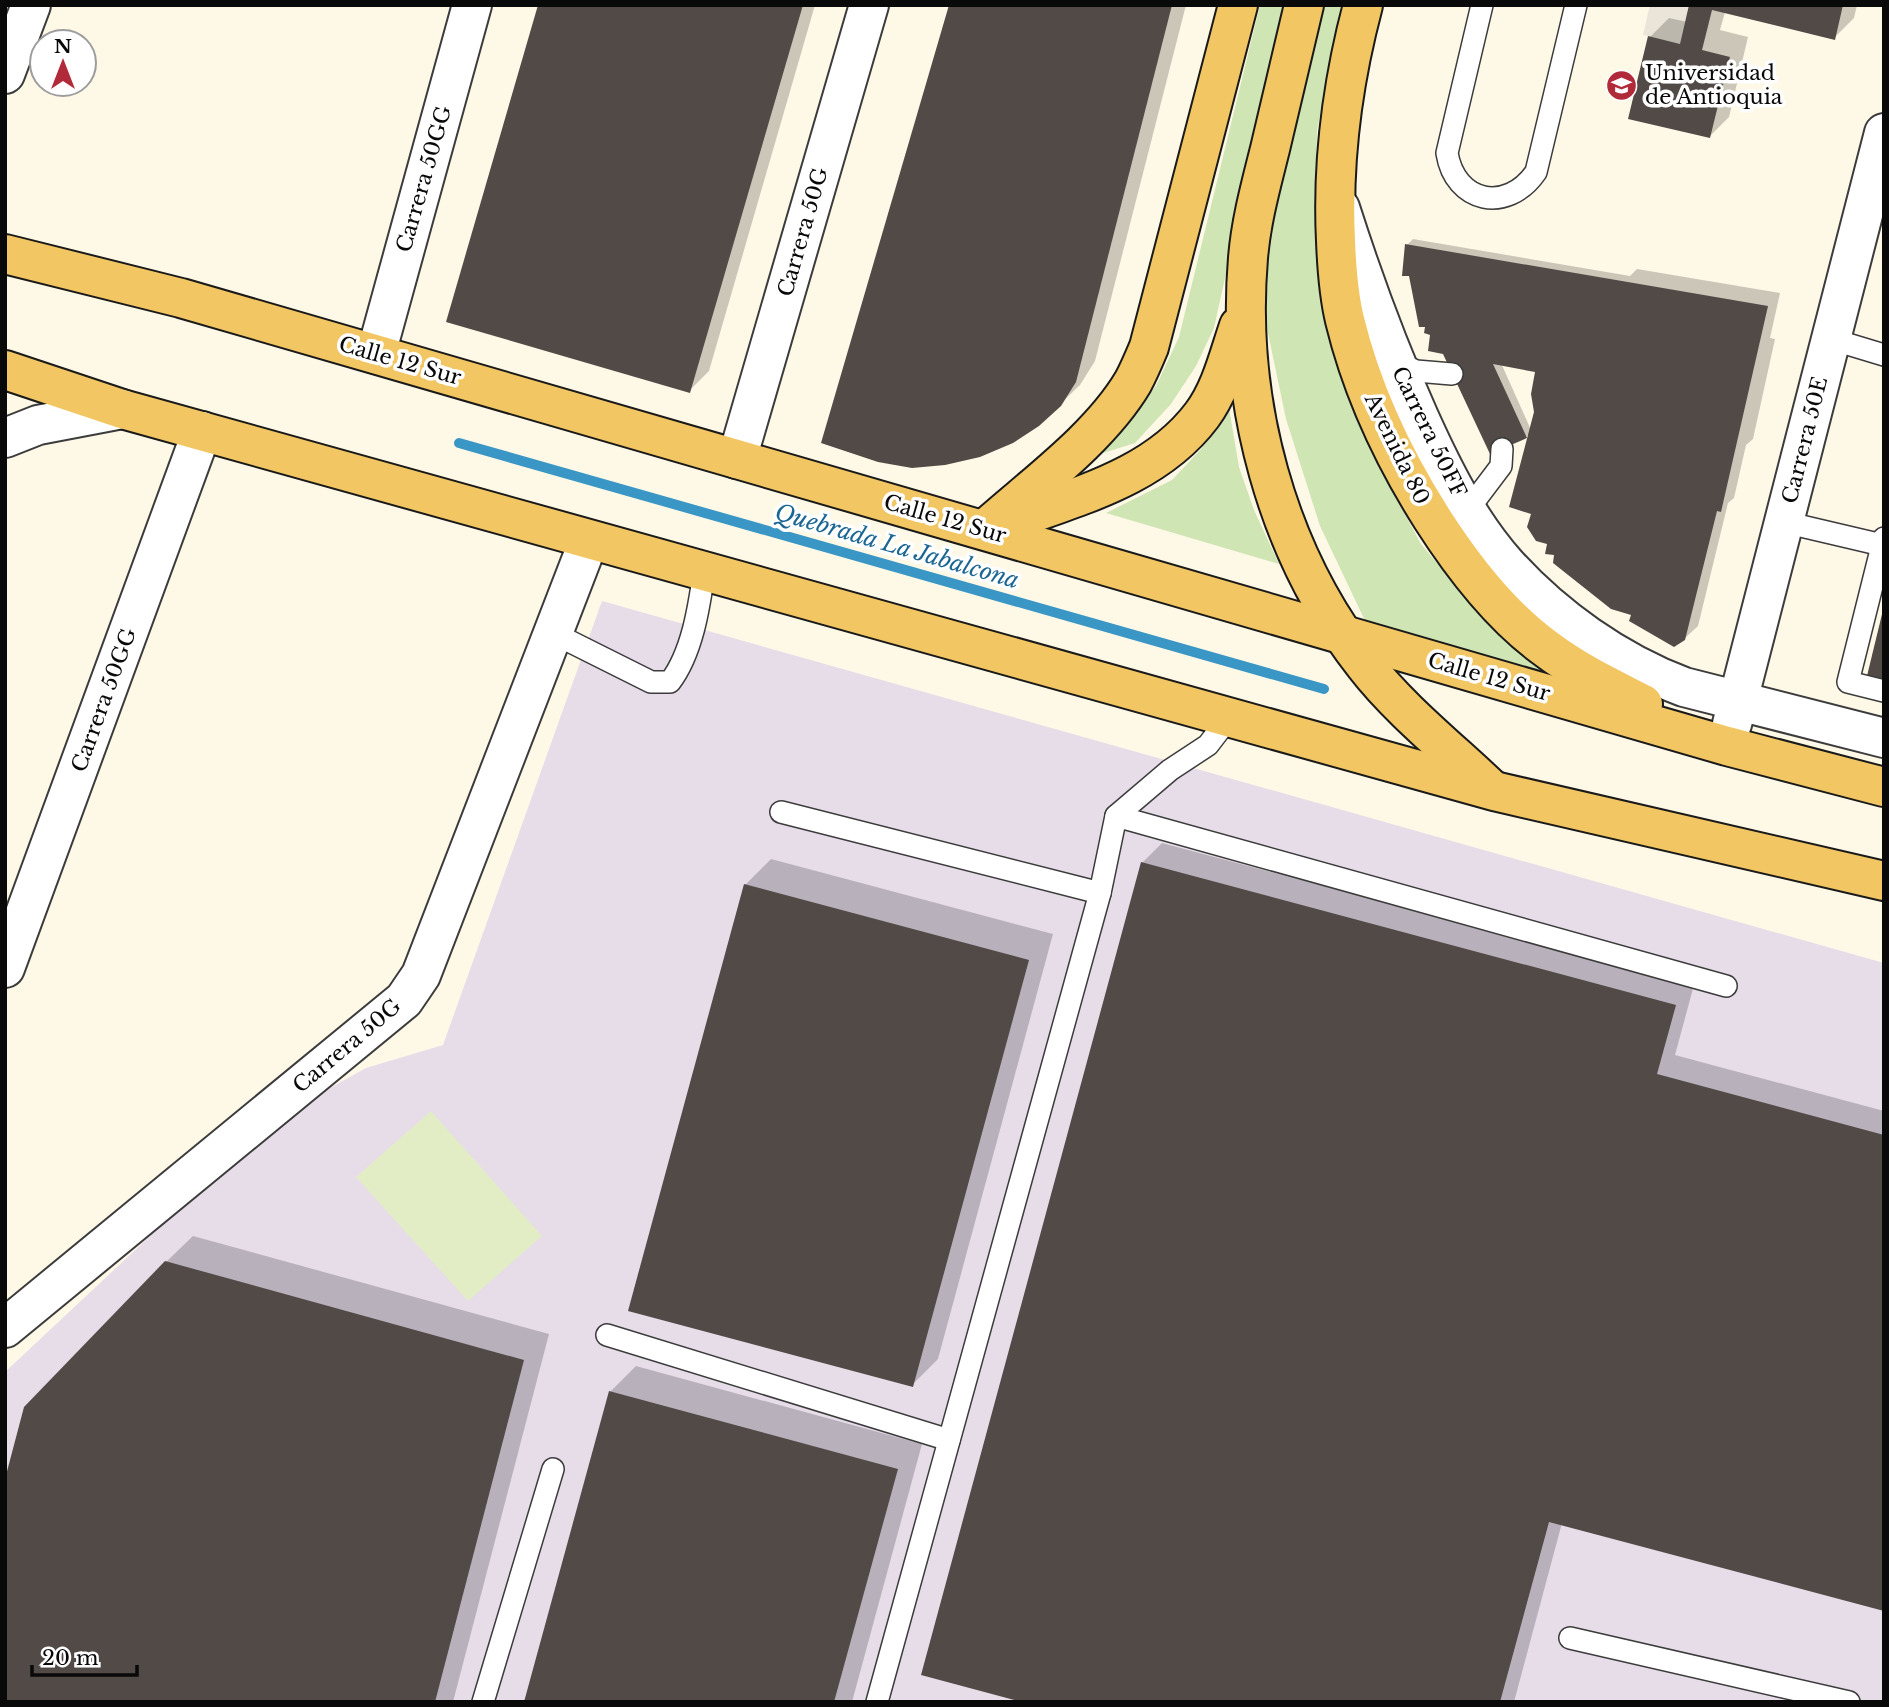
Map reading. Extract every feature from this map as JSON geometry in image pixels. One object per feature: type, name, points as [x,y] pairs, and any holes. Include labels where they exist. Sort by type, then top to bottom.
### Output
[{"type":"main road","points":[[984,530],[1078,446],[1109,413],[1132,382],[1149,347],[1238,5]]},
{"type":"main road","points":[[1304,5],[1256,207],[1248,256],[1246,305],[1251,392],[1273,486],[1297,550],[1341,634],[1393,696],[1494,791]]},
{"type":"main road","name":"Avenida 80","points":[[1363,5],[1340,117],[1334,190],[1337,265],[1344,317],[1359,369],[1407,478],[1455,554],[1500,607],[1546,649],[1597,681],[1727,746]]},
{"type":"main road","name":"Calle 12 Sur","points":[[5,254],[181,298],[1727,746],[1884,787]]},
{"type":"main road","points":[[984,530],[1128,477],[1171,448],[1203,414],[1221,378],[1246,305]]},
{"type":"main road","points":[[5,370],[122,409],[1228,719],[1494,791],[1884,881]]},
{"type":"street","points":[[5,74],[31,5]]},
{"type":"street","name":"Carrera 50GG","points":[[376,354],[472,5]]},
{"type":"street","name":"Carrera 50G","points":[[737,458],[869,5]]},
{"type":"street","name":"Carrera 50E","points":[[1727,746],[1884,133]]},
{"type":"street","name":"Carrera 50FF","points":[[1334,190],[1373,309],[1438,459],[1468,511],[1505,562],[1534,592],[1614,654],[1652,675],[1684,687],[1738,701]]},
{"type":"street","points":[[5,438],[38,425],[122,409]]},
{"type":"street","name":"Carrera 50GG","points":[[5,968],[202,431]]},
{"type":"street","name":"Carrera 50G","points":[[5,1328],[404,1000],[421,975],[589,540]]},
{"type":"street","points":[[1738,701],[1884,738]]},
{"type":"lane","points":[[1482,5],[1447,153],[1452,173],[1458,182],[1473,195],[1496,198],[1520,190],[1536,172],[1576,5]]},
{"type":"lane","points":[[1831,339],[1884,355]]},
{"type":"lane","points":[[1394,361],[1416,370],[1452,374]]},
{"type":"lane","points":[[1468,511],[1501,466],[1502,449]]},
{"type":"lane","points":[[1784,522],[1883,542],[1848,681],[1884,691]]},
{"type":"lane","points":[[553,633],[651,681],[670,682],[681,668],[699,602],[704,572]]},
{"type":"lane","points":[[877,1702],[1100,893],[1116,816],[1170,769],[1208,745],[1228,719]]},
{"type":"lane","points":[[781,812],[1100,893]]},
{"type":"lane","points":[[1116,816],[1726,986]]},
{"type":"lane","points":[[607,1335],[949,1440]]},
{"type":"lane","points":[[483,1702],[553,1469]]},
{"type":"lane","points":[[1570,1638],[1849,1702]]},
{"type":"shaded area","points":[[1650,5],[1689,5],[1680,44],[1643,35]]},
{"type":"shaded area","points":[[602,601],[1884,963],[1884,1702],[5,1702],[5,1372],[276,1118],[366,1068],[443,1045]]},
{"type":"green space","points":[[1260,5],[1285,5],[1214,328],[1196,366],[1171,404],[1135,443],[1100,454],[1156,386],[1179,337]]},
{"type":"green space","points":[[1321,5],[1344,5],[1317,131],[1316,205],[1320,271],[1374,457],[1421,544],[1474,607],[1525,658],[1577,693],[1368,627],[1320,526],[1286,419],[1265,319],[1266,242]]},
{"type":"green space","points":[[1228,402],[1239,467],[1254,510],[1279,564],[1106,513],[1172,480],[1203,447]]},
{"type":"green space","points":[[431,1111],[542,1236],[468,1301],[356,1177]]},
{"type":"building","points":[[538,5],[803,5],[690,393],[446,322]]},
{"type":"building","points":[[949,5],[1172,5],[1076,382],[1061,406],[1039,426],[1013,443],[980,457],[945,465],[912,468],[878,462],[821,443]]},
{"type":"building","points":[[1689,5],[1843,5],[1835,40],[1712,10],[1702,50],[1730,57],[1710,138],[1628,119],[1648,36],[1680,44]]},
{"type":"building","points":[[1405,244],[1768,306],[1721,512],[1717,511],[1685,640],[1674,647],[1629,621],[1631,615],[1611,609],[1553,563],[1554,555],[1545,554],[1547,544],[1536,541],[1527,527],[1531,514],[1509,507],[1534,412],[1531,394],[1535,372],[1493,364],[1527,438],[1490,454],[1443,354],[1428,351],[1430,335],[1424,333],[1425,327],[1419,327],[1409,276],[1402,276]]},
{"type":"building","points":[[1884,611],[1884,680],[1867,676]]},
{"type":"building","points":[[1141,862],[1676,1005],[1657,1074],[1884,1135],[1884,1611],[1549,1522],[1500,1702],[1022,1702],[921,1675]]},
{"type":"building","points":[[744,884],[1029,960],[913,1387],[628,1311]]},
{"type":"building","points":[[165,1261],[524,1360],[435,1702],[5,1702],[5,1479],[24,1407]]},
{"type":"building","points":[[609,1391],[898,1469],[834,1702],[524,1702]]},
{"type":"waterway","name":"Quebrada La Jabalcona","points":[[459,443],[1324,689]]},
{"type":"place","name":"Universidad de Antioquia","points":[[1622,85]]}]
